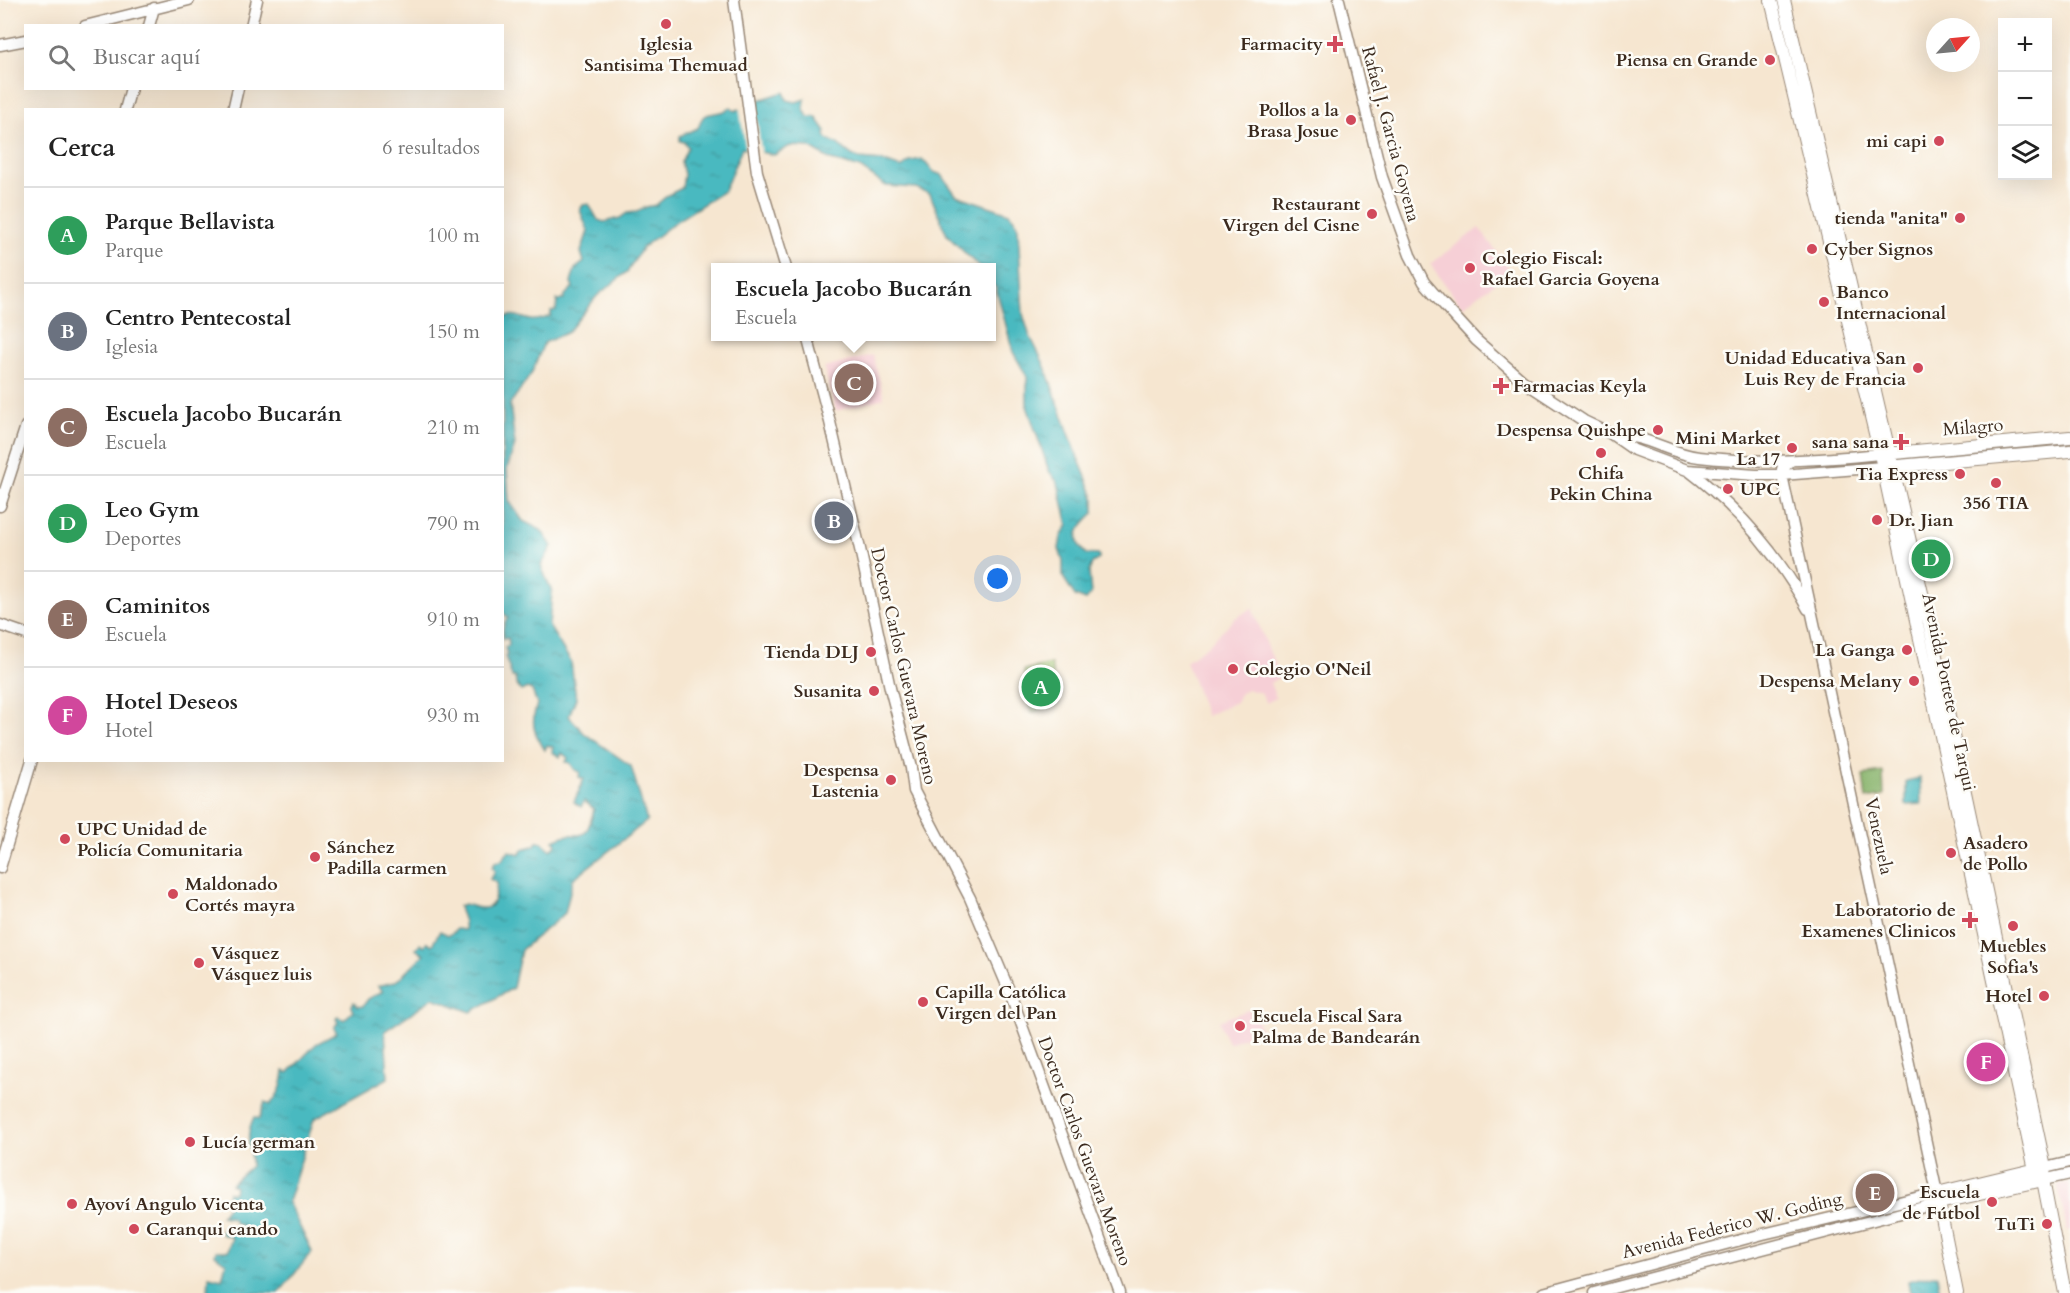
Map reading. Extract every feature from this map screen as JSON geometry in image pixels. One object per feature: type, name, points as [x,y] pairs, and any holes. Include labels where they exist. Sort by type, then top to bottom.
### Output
[{"type":"main road","name":"Avenida Portete de Tarqui","points":[[1771,0],[1885,453]]},
{"type":"main road","name":"Avenida Portete de Tarqui","points":[[1784,0],[1885,453],[2041,1172],[2065,1293]]},
{"type":"main road","name":"Milagro","points":[[1885,453],[2070,437]]},
{"type":"main road","name":"Milagro","points":[[1888,467],[2070,451]]},
{"type":"main road","name":"Avenida Federico W. Goding","points":[[1938,1198],[2041,1172]]},
{"type":"main road","name":"Venezuela","points":[[1938,1198],[1957,1293]]},
{"type":"street","points":[[93,24],[189,0]]},
{"type":"street","points":[[251,24],[256,0]]},
{"type":"street","points":[[734,0],[757,172],[785,263]]},
{"type":"street","name":"Rafael J. Garcia Goyena","points":[[1339,0],[1382,177],[1403,241],[1424,282],[1476,340],[1523,381],[1584,422],[1611,434],[1634,450],[1687,470],[1782,475],[1888,467]]},
{"type":"street","points":[[150,24],[154,8]]},
{"type":"street","points":[[0,45],[24,40]]},
{"type":"street","points":[[126,108],[130,90]]},
{"type":"street","points":[[233,108],[238,90]]},
{"type":"street","name":"Doctor Carlos Guevara Moreno","points":[[808,341],[855,526],[890,688],[911,768],[914,791],[970,898],[1009,990],[1120,1293]]},
{"type":"street","points":[[0,506],[24,432]]},
{"type":"street","name":"Rafael J. Garcia Goyena","points":[[1611,434],[1638,438],[1697,457],[1791,461],[1885,453]]},
{"type":"street","points":[[1782,475],[1782,468],[1791,461]]},
{"type":"street","points":[[1687,470],[1715,490],[1756,533],[1796,587],[1814,620]]},
{"type":"street","name":"Venezuela","points":[[1782,475],[1938,1198]]},
{"type":"street","points":[[0,625],[24,633]]},
{"type":"street","points":[[0,868],[31,762]]},
{"type":"street","name":"Avenida Federico W. Goding","points":[[2041,1172],[2070,1162]]},
{"type":"street","name":"Avenida Federico W. Goding","points":[[2041,1172],[2070,1173]]},
{"type":"street","name":"Avenida Federico W. Goding","points":[[1543,1293],[1763,1234],[1938,1198]]},
{"type":"street","name":"Avenida Federico W. Goding","points":[[1593,1293],[1938,1198]]},
{"type":"shaded area","name":"Colegio Fiscal: Rafael Garcia Goyena","points":[[1479,228],[1511,271],[1462,307],[1430,264]]},
{"type":"shaded area","points":[[873,355],[884,398],[836,411],[824,368]]},
{"type":"shaded area","name":"Colegio O'Neil","points":[[1252,608],[1280,677],[1270,683],[1276,698],[1266,703],[1261,693],[1247,689],[1240,694],[1236,702],[1206,716],[1186,661],[1207,646],[1234,619]]},
{"type":"shaded area","name":"Escuela Fiscal Sara Palma de Bandearán","points":[[1253,1008],[1261,1031],[1228,1043],[1219,1021]]},
{"type":"shaded area","points":[[2070,1183],[2070,1230],[2067,1231],[2058,1185]]},
{"type":"green space","points":[[1051,664],[1058,704],[1032,712],[1024,670]]},
{"type":"green space","points":[[1883,772],[1884,796],[1866,799],[1863,775]]},
{"type":"water","points":[[784,92],[787,100],[796,102],[805,99],[804,109],[808,117],[816,117],[826,131],[827,139],[852,155],[860,159],[882,161],[901,168],[911,161],[922,159],[934,172],[942,175],[956,195],[1009,213],[1015,220],[1018,228],[1023,314],[1094,497],[1094,513],[1081,527],[1077,537],[1078,543],[1086,554],[1099,555],[1099,559],[1092,563],[1089,572],[1091,594],[1086,600],[1075,596],[1063,577],[1063,561],[1059,549],[1061,537],[1068,525],[1058,483],[1049,471],[1027,406],[1027,377],[1013,352],[996,288],[996,263],[975,263],[947,235],[930,194],[916,188],[886,186],[860,168],[831,160],[809,147],[790,146],[774,155],[742,148],[724,191],[678,220],[642,248],[628,271],[597,296],[568,332],[544,343],[532,373],[510,404],[515,445],[507,469],[509,501],[523,521],[541,530],[552,546],[541,566],[552,592],[549,626],[571,662],[576,698],[569,716],[584,733],[631,766],[647,821],[573,879],[565,913],[521,950],[513,988],[471,1012],[433,998],[385,1031],[388,1078],[314,1119],[288,1202],[312,1252],[279,1293],[208,1293],[209,1276],[222,1279],[226,1263],[215,1255],[216,1251],[228,1251],[232,1237],[221,1234],[222,1228],[241,1230],[242,1226],[235,1223],[232,1218],[221,1216],[229,1204],[228,1192],[234,1193],[235,1186],[231,1184],[251,1166],[249,1136],[251,1124],[254,1117],[259,1119],[265,1102],[270,1105],[276,1097],[284,1071],[288,1073],[316,1044],[337,1033],[334,1028],[338,1022],[336,1019],[338,1016],[344,1020],[353,1011],[351,1007],[354,1002],[358,1007],[363,1006],[368,999],[383,991],[378,986],[400,978],[424,954],[416,949],[420,944],[424,947],[427,942],[432,945],[440,931],[448,935],[456,929],[464,930],[459,906],[464,904],[480,908],[489,907],[494,900],[497,883],[490,879],[495,871],[492,868],[495,862],[501,861],[509,851],[520,854],[523,849],[534,846],[537,842],[542,842],[551,850],[557,843],[554,840],[563,836],[580,835],[591,822],[594,809],[584,801],[581,807],[574,802],[584,779],[579,777],[580,772],[566,762],[568,758],[562,753],[560,757],[552,752],[553,747],[547,745],[545,750],[534,728],[537,704],[532,690],[527,688],[521,691],[516,684],[515,677],[512,677],[505,656],[507,655],[505,647],[509,645],[508,638],[504,639],[504,625],[508,618],[504,613],[504,318],[514,315],[536,320],[551,316],[551,311],[556,310],[557,300],[564,300],[565,295],[573,287],[571,283],[575,269],[584,262],[581,252],[588,231],[580,210],[583,205],[589,204],[598,220],[604,222],[656,205],[668,195],[682,188],[684,174],[681,162],[688,147],[680,141],[680,136],[698,128],[706,115],[725,111],[731,107],[735,111]]},
{"type":"water","points":[[1920,778],[1921,804],[1906,805],[1906,781]]},
{"type":"water","points":[[1937,1275],[1940,1293],[1910,1293],[1908,1281]]},
{"type":"pier","points":[[754,99],[762,156],[746,152],[739,106]]},
{"type":"place","name":"Iglesia Santisima Themuad","points":[[666,24]]},
{"type":"place","name":"Farmacity","points":[[1335,44]]},
{"type":"place","name":"Piensa en Grande","points":[[1770,60]]},
{"type":"place","name":"Pollos a la Brasa Josue","points":[[1351,120]]},
{"type":"place","name":"mi capi","points":[[1939,141]]},
{"type":"place","name":"Restaurant Virgen del Cisne","points":[[1372,214]]},
{"type":"place","name":"tienda \"anita\"","points":[[1960,218]]},
{"type":"place","name":"Cyber Signos","points":[[1812,249]]},
{"type":"place","name":"Colegio Fiscal: Rafael Garcia Goyena","points":[[1470,268]]},
{"type":"place","name":"Banco Internacional","points":[[1824,302]]},
{"type":"place","name":"Unidad Educativa San Luis Rey de Francia","points":[[1918,368]]},
{"type":"place","name":"Escuela Jacobo Bucarán","points":[[854,383]]},
{"type":"place","name":"Farmacias Keyla","points":[[1501,386]]},
{"type":"place","name":"Despensa Quishpe","points":[[1658,430]]},
{"type":"place","name":"sana sana","points":[[1901,442]]},
{"type":"place","name":"Mini Market La 17","points":[[1792,448]]},
{"type":"place","name":"Chifa Pekin China","points":[[1601,453]]},
{"type":"place","name":"Tia Express","points":[[1960,474]]},
{"type":"place","name":"356 TIA","points":[[1996,483]]},
{"type":"place","name":"UPC","points":[[1728,489]]},
{"type":"place","name":"Dr. Jian","points":[[1877,520]]},
{"type":"place","name":"Centro Pentecostal","points":[[834,521]]},
{"type":"place","name":"Leo Gym","points":[[1931,559]]},
{"type":"place","name":"La Ganga","points":[[1907,650]]},
{"type":"place","name":"Tienda DLJ","points":[[871,652]]},
{"type":"place","name":"Colegio O'Neil","points":[[1233,669]]},
{"type":"place","name":"Despensa Melany","points":[[1914,681]]},
{"type":"place","name":"Parque Bellavista","points":[[1041,687]]},
{"type":"place","name":"Susanita","points":[[874,691]]},
{"type":"place","name":"Despensa Lastenia","points":[[891,780]]},
{"type":"place","name":"UPC Unidad de Policía Comunitaria","points":[[65,839]]},
{"type":"place","name":"Asadero de Pollo","points":[[1951,853]]},
{"type":"place","name":"Sánchez Padilla carmen","points":[[315,857]]},
{"type":"place","name":"Maldonado Cortés mayra","points":[[173,894]]},
{"type":"place","name":"Laboratorio de Examenes Clinicos","points":[[1970,920]]},
{"type":"place","name":"Muebles Sofia's","points":[[2013,926]]},
{"type":"place","name":"Vásquez Vásquez luis","points":[[199,963]]},
{"type":"place","name":"Hotel","points":[[2044,996]]},
{"type":"place","name":"Capilla Católica Virgen del Pan","points":[[923,1002]]},
{"type":"place","name":"Escuela Fiscal Sara Palma de Bandearán","points":[[1240,1026]]},
{"type":"place","name":"Hotel Deseos","points":[[1986,1062]]},
{"type":"place","name":"Lucía german","points":[[190,1142]]},
{"type":"place","name":"Caminitos","points":[[1875,1193]]},
{"type":"place","name":"Escuela de Fútbol","points":[[1992,1202]]},
{"type":"place","name":"Ayoví Angulo Vicenta","points":[[72,1204]]},
{"type":"place","name":"TuTi","points":[[2047,1224]]},
{"type":"place","name":"Caranqui cando","points":[[134,1229]]}]
